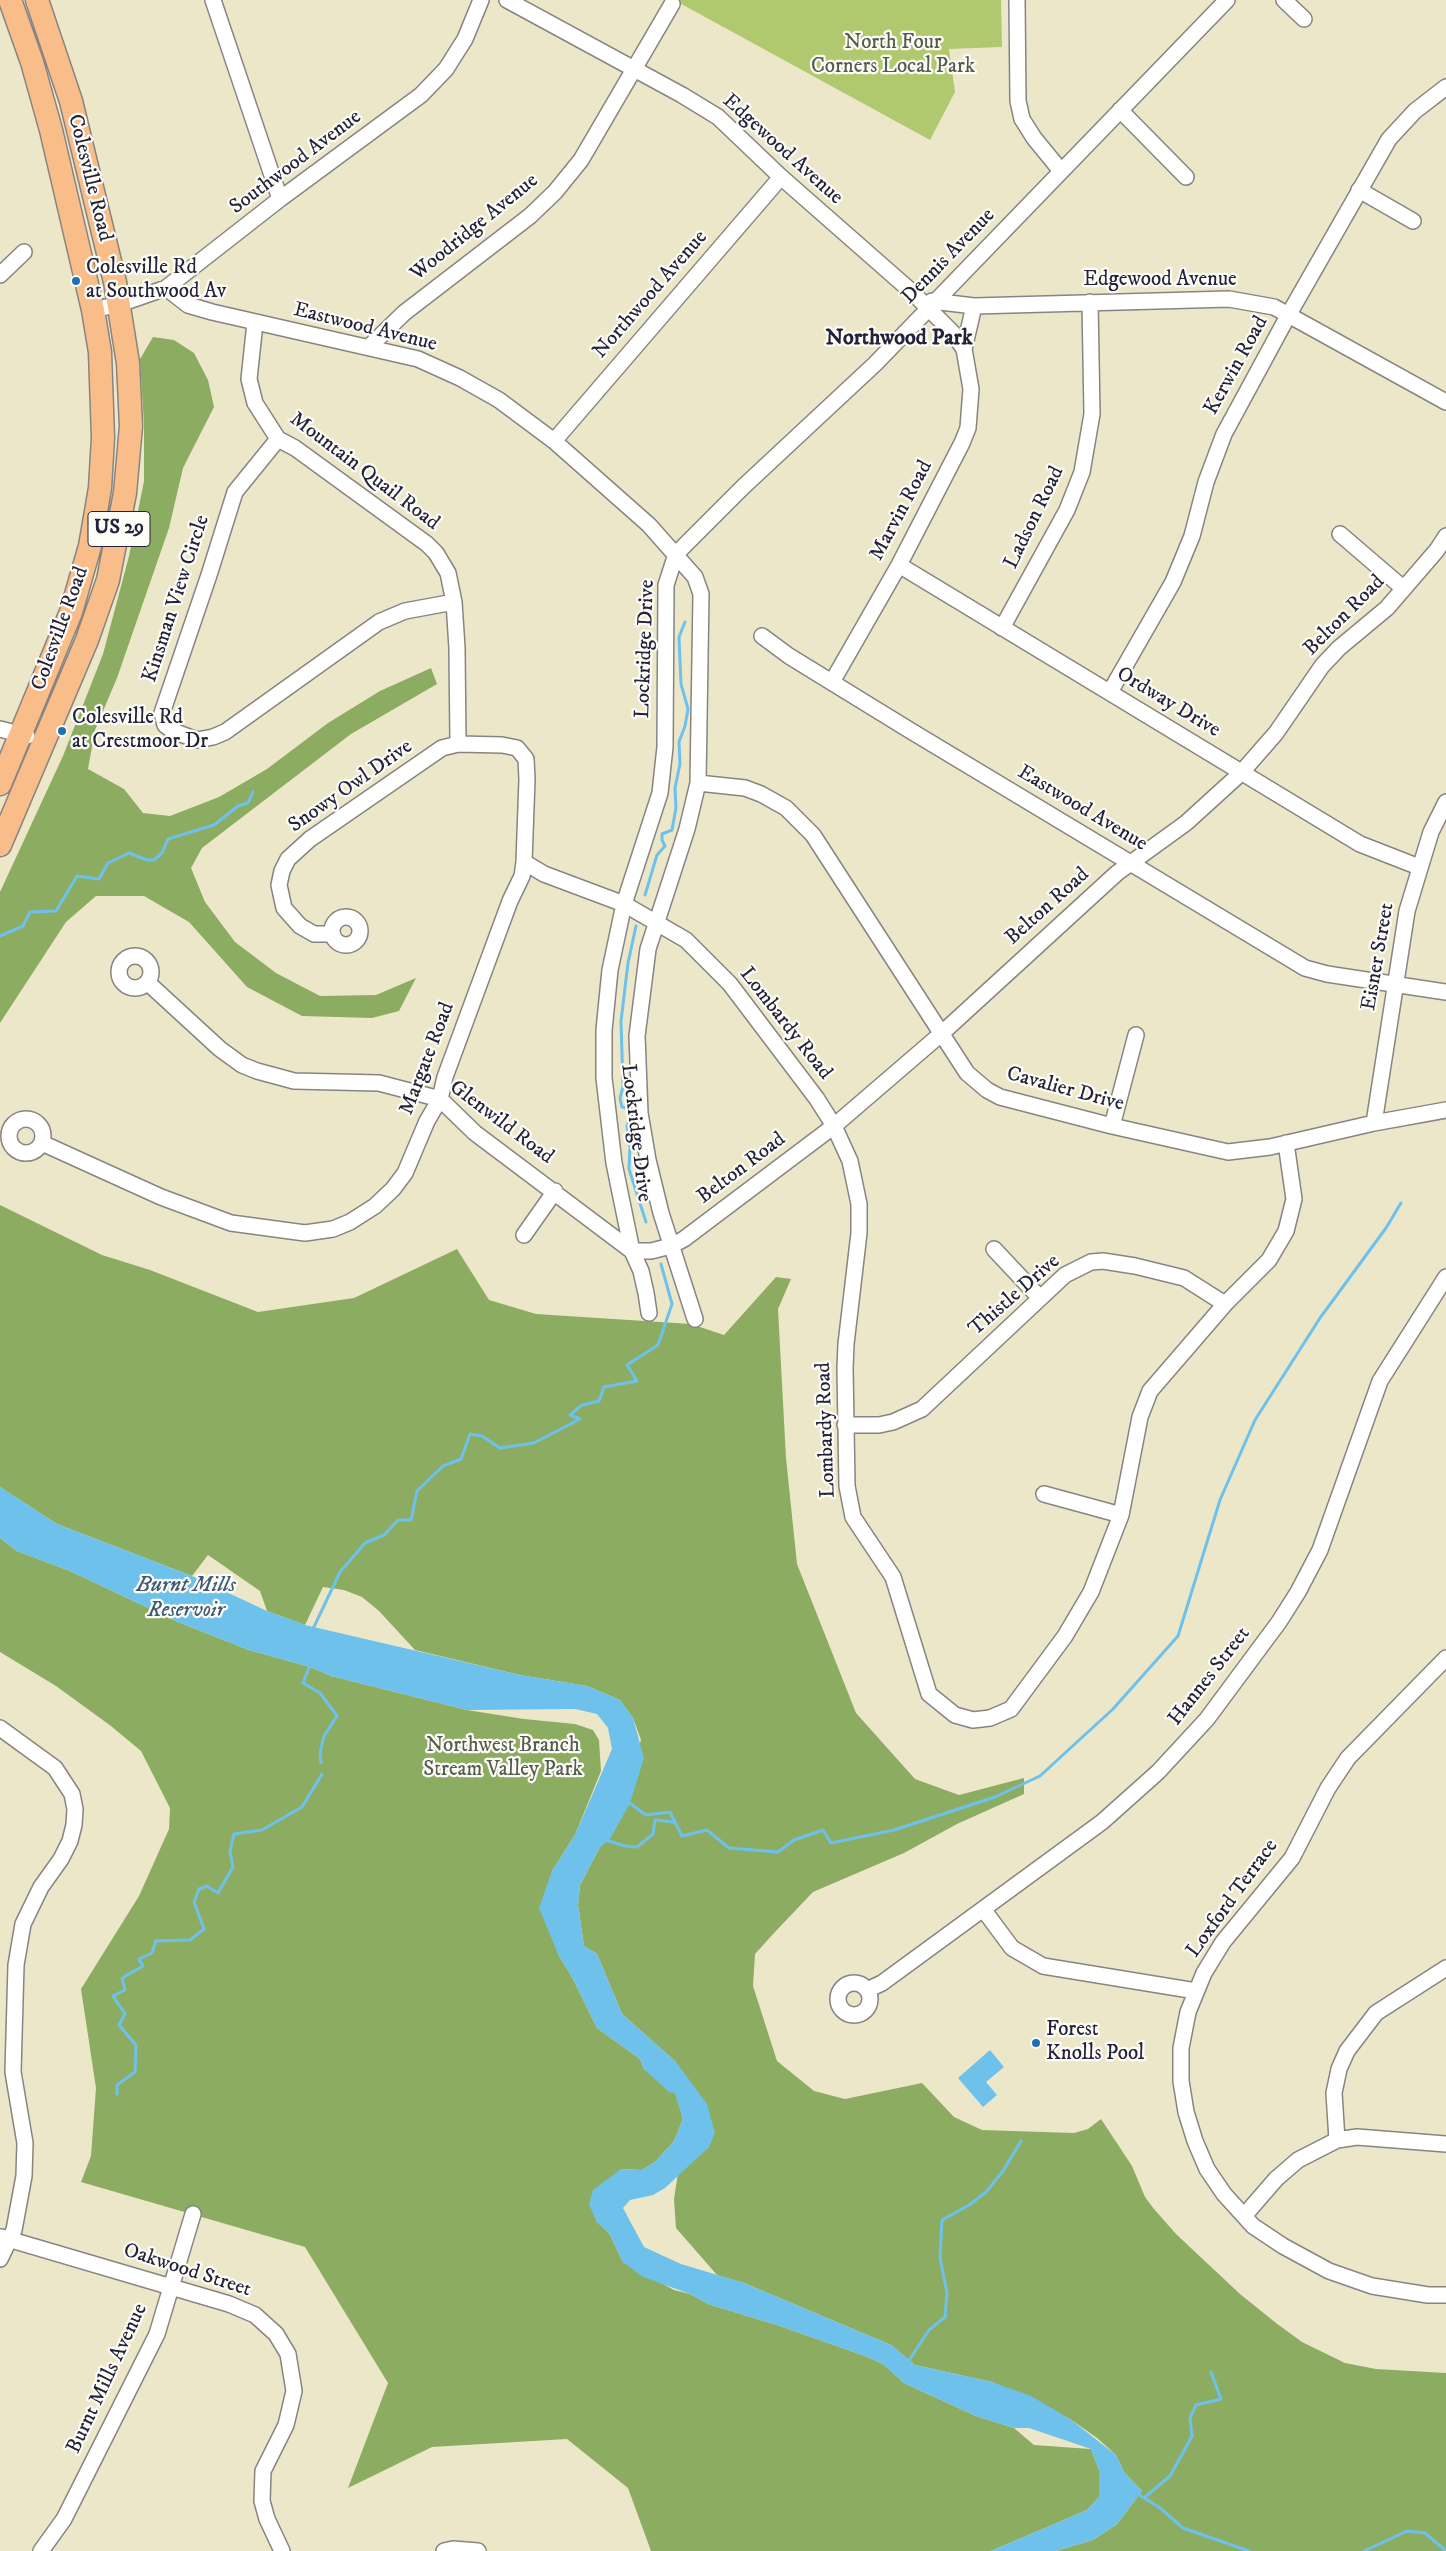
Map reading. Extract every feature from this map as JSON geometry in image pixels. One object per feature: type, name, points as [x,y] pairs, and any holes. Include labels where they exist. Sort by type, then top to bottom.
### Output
[{"type":"highway","name":"Colesville Road","points":[[0,784],[11,732],[71,612],[88,553],[98,498],[103,438],[103,390],[93,310],[51,130],[32,62],[10,0]]},
{"type":"highway","name":"Colesville Road","points":[[0,846],[88,640],[108,580],[125,493],[131,426],[128,363],[120,304],[71,101],[37,0]]},
{"type":"street","points":[[213,0],[280,199]]},
{"type":"street","name":"Southwood Avenue","points":[[93,310],[120,304],[166,288],[280,199],[421,95],[446,69],[465,39],[481,0]]},
{"type":"street","name":"Edgewood Avenue","points":[[507,0],[634,68],[718,118],[781,177],[912,292],[932,306],[1229,299],[1274,306],[1446,402]]},
{"type":"street","points":[[1017,0],[1018,101],[1022,119],[1034,138],[1061,171]]},
{"type":"street","name":"Dennis Avenue","points":[[676,554],[743,487],[875,364],[1228,0]]},
{"type":"street","points":[[1284,0],[1304,19]]},
{"type":"street","name":"Woodridge Avenue","points":[[370,347],[404,314],[530,216],[555,192],[581,160],[672,4]]},
{"type":"street","name":"Kerwin Road","points":[[1110,692],[1173,582],[1192,536],[1206,482],[1224,434],[1290,314],[1389,140],[1415,111],[1446,88]]},
{"type":"street","points":[[1120,110],[1186,176]]},
{"type":"street","name":"Northwood Avenue","points":[[554,441],[781,177]]},
{"type":"street","points":[[1359,190],[1413,221]]},
{"type":"street","points":[[0,275],[24,252]]},
{"type":"street","name":"Eastwood Avenue","points":[[166,288],[188,305],[255,323],[418,359],[460,378],[499,400],[554,441],[649,525],[676,554]]},
{"type":"street","name":"Ladson Road","points":[[1002,628],[1067,510],[1082,472],[1092,414],[1090,302]]},
{"type":"street","name":"Marvin Road","points":[[932,306],[964,349]]},
{"type":"street","name":"Marvin Road","points":[[832,682],[899,565],[968,428],[971,389],[964,349],[974,306]]},
{"type":"street","name":"Mountain Quail Road","points":[[255,323],[249,379],[255,402],[278,439],[295,448],[427,544],[448,573],[454,602],[457,648],[458,744]]},
{"type":"street","name":"Kinsman View Circle","points":[[278,439],[235,492],[162,713],[165,725],[173,731],[197,740],[213,737],[224,732],[379,622],[406,610],[454,602]]},
{"type":"street","points":[[1340,534],[1404,588]]},
{"type":"street","name":"Belton Road","points":[[632,1250],[651,1251],[671,1246],[684,1240],[834,1126],[941,1034],[1067,916],[1131,863],[1186,823],[1241,773],[1276,734],[1322,666],[1339,648],[1387,608],[1437,550],[1446,536]]},
{"type":"street","name":"Lockridge Drive","points":[[676,554],[695,577],[701,594],[698,783],[687,829],[648,949],[637,1036],[640,1113],[648,1160],[671,1246],[695,1319]]},
{"type":"street","name":"Lockridge Drive","points":[[648,1313],[641,1271],[632,1250],[614,1163],[604,1078],[604,1030],[610,970],[624,904],[660,793],[665,747],[666,585],[676,554]]},
{"type":"street","name":"Ordway Drive","points":[[899,565],[1360,844],[1419,867]]},
{"type":"street","name":"Eastwood Avenue","points":[[762,636],[832,682],[1305,968],[1327,974],[1446,992]]},
{"type":"street","points":[[11,732],[45,742]]},
{"type":"street","name":"Margate Road","points":[[42,1143],[161,1197],[231,1223],[305,1233],[333,1228],[350,1222],[375,1206],[393,1189],[405,1173],[427,1121],[440,1099],[445,1077],[510,901],[522,876],[524,862],[526,759],[517,748],[502,745],[458,744]]},
{"type":"street","name":"Snowy Owl Drive","points":[[332,934],[314,934],[300,926],[284,908],[279,885],[282,871],[288,859],[310,839],[397,778],[442,748],[458,744]]},
{"type":"street","name":"Cavalier Drive","points":[[698,783],[745,788],[761,794],[786,808],[813,835],[967,1073],[986,1090],[1000,1097],[1112,1126],[1228,1152],[1286,1143],[1374,1123],[1446,1110]]},
{"type":"street","name":"Eisner Street","points":[[1374,1123],[1407,911],[1431,832],[1446,802]]},
{"type":"street","name":"Lombardy Road","points":[[524,862],[544,874],[624,904],[686,940],[730,984],[817,1099],[834,1126],[850,1161],[859,1204],[859,1233],[846,1344],[848,1486],[853,1517],[893,1577],[930,1694],[956,1715],[973,1720],[990,1718],[1011,1709],[1065,1636],[1091,1592],[1121,1515],[1140,1417],[1150,1391],[1225,1304],[1269,1260],[1286,1231],[1294,1199],[1286,1143]]},
{"type":"street","name":"Glenwild Road","points":[[147,982],[220,1049],[242,1064],[257,1071],[294,1081],[379,1083],[440,1099],[475,1133],[632,1250]]},
{"type":"street","points":[[1112,1126],[1136,1035]]},
{"type":"street","points":[[524,1235],[555,1191]]},
{"type":"street","points":[[994,1249],[1040,1298]]},
{"type":"street","name":"Thistle Drive","points":[[846,1425],[878,1425],[893,1422],[922,1409],[1065,1276],[1091,1262],[1103,1261],[1184,1278],[1225,1304]]},
{"type":"street","name":"Hannes Street","points":[[867,1990],[882,1983],[1102,1822],[1158,1772],[1207,1718],[1279,1622],[1298,1592],[1320,1550],[1380,1381],[1446,1277]]},
{"type":"street","points":[[1044,1494],[1121,1515]]},
{"type":"street","name":"Loxford Terrace","points":[[1446,1658],[1348,1758],[1328,1788],[1292,1858],[1223,1942],[1204,1972],[1188,2012],[1181,2048],[1181,2082],[1186,2112],[1195,2141],[1207,2169],[1224,2194],[1253,2226],[1283,2246],[1330,2271],[1372,2286],[1428,2295],[1446,2295]]},
{"type":"street","points":[[0,1728],[55,1768],[72,1794],[75,1809],[70,1841],[61,1859],[41,1887],[23,1924],[16,1965],[7,2057],[25,2143],[24,2176],[14,2230],[5,2238],[0,2259]]},
{"type":"street","points":[[983,1909],[1012,1948],[1043,1966],[1196,1991]]},
{"type":"street","points":[[1337,2140],[1334,2093],[1339,2069],[1347,2051],[1376,2013],[1446,1968]]},
{"type":"street","points":[[1244,2216],[1276,2179],[1298,2160],[1337,2140],[1357,2137],[1446,2144]]},
{"type":"street","name":"Burnt Mills Avenue","points":[[41,2551],[64,2519],[157,2334],[193,2214]]},
{"type":"street","name":"Oakwood Street","points":[[5,2238],[229,2304],[255,2315],[276,2334],[288,2354],[294,2391],[286,2426],[262,2471],[262,2501],[267,2519],[282,2551]]},
{"type":"street","points":[[444,2551],[453,2548],[478,2551]]},
{"type":"green space","name":"North Four Corners Local Park","points":[[674,0],[1001,0],[1002,47],[949,49],[955,92],[930,140]]},
{"type":"green space","points":[[153,337],[174,340],[194,353],[208,380],[214,407],[183,468],[169,528],[117,678],[95,730],[88,769],[124,789],[143,813],[170,816],[219,797],[267,769],[328,723],[380,691],[431,668],[437,684],[351,734],[202,848],[191,868],[205,902],[235,942],[276,973],[320,996],[376,995],[416,978],[399,1011],[372,1018],[302,1016],[247,987],[189,922],[144,896],[96,896],[66,922],[0,1023],[0,892],[63,756],[103,654],[129,556],[144,481],[144,424],[140,359]]},
{"type":"green space","points":[[0,1205],[102,1255],[150,1270],[258,1312],[354,1298],[457,1249],[489,1300],[536,1314],[691,1324],[724,1335],[776,1277],[791,1279],[778,1309],[786,1458],[797,1564],[856,1713],[915,1779],[959,1795],[1024,1778],[1024,1794],[957,1824],[904,1853],[813,1892],[774,1933],[755,1954],[753,1986],[777,2061],[814,2091],[845,2099],[922,2083],[954,2117],[982,2130],[1074,2133],[1088,2129],[1101,2119],[1132,2166],[1145,2197],[1154,2209],[1176,2234],[1240,2294],[1276,2323],[1302,2342],[1345,2363],[1376,2369],[1446,2373],[1446,2551],[1055,2551],[1093,2540],[1117,2524],[1142,2491],[1124,2472],[1116,2455],[1097,2438],[1070,2419],[992,2382],[915,2365],[891,2345],[744,2283],[717,2275],[676,2228],[674,2199],[678,2173],[709,2147],[676,2062],[622,2014],[597,1954],[584,1946],[578,1905],[580,1885],[600,1847],[610,1838],[641,1740],[633,1718],[620,1700],[587,1686],[520,1675],[415,1650],[379,1611],[362,1597],[344,1590],[323,1587],[305,1625],[267,1611],[260,1591],[208,1555],[192,1576],[57,1524],[0,1487]]},
{"type":"green space","name":"Northwest Branch Stream Valley Park","points":[[0,1538],[17,1551],[70,1571],[178,1622],[249,1650],[310,1667],[331,1676],[467,1710],[524,1719],[575,1724],[593,1730],[599,1740],[601,1771],[575,1835],[552,1871],[558,1954],[573,1979],[597,2028],[640,2059],[644,2069],[675,2092],[683,2119],[674,2141],[655,2162],[642,2170],[621,2169],[596,2221],[609,2233],[623,2262],[674,2290],[690,2294],[708,2304],[780,2326],[883,2364],[904,2383],[976,2416],[1014,2428],[1034,2445],[1091,2449],[1099,2470],[1099,2497],[1087,2510],[991,2551],[651,2551],[628,2488],[567,2439],[432,2447],[348,2488],[388,2383],[305,2247],[81,2182],[91,2156],[96,2088],[81,1989],[139,1896],[169,1829],[170,1808],[141,1751],[111,1726],[56,1686],[0,1652]]},
{"type":"water","name":"Burnt Mills Reservoir","points":[[0,1487],[57,1524],[192,1576],[267,1611],[305,1625],[520,1675],[587,1686],[620,1700],[633,1718],[644,1758],[630,1803],[610,1839],[600,1847],[580,1885],[578,1905],[584,1946],[597,1954],[622,2014],[676,2062],[707,2104],[715,2133],[709,2147],[665,2188],[653,2195],[630,2200],[623,2208],[644,2247],[681,2264],[744,2283],[891,2345],[915,2365],[992,2382],[1031,2396],[1070,2419],[1116,2455],[1124,2472],[1142,2491],[1117,2524],[1093,2540],[1055,2551],[991,2551],[1087,2510],[1099,2497],[1099,2470],[1091,2449],[1029,2428],[1014,2428],[976,2416],[904,2383],[883,2364],[865,2356],[780,2326],[708,2304],[690,2294],[643,2277],[623,2262],[609,2233],[596,2221],[589,2204],[593,2190],[621,2169],[642,2170],[655,2162],[674,2141],[683,2119],[675,2093],[669,2092],[644,2069],[640,2059],[597,2028],[573,1979],[558,1954],[539,1908],[552,1871],[575,1835],[612,1749],[608,1728],[597,1714],[575,1709],[467,1710],[331,1676],[310,1667],[249,1650],[178,1622],[70,1571],[17,1551],[0,1538]]},
{"type":"water","points":[[990,2050],[1004,2067],[986,2082],[997,2095],[983,2107],[958,2078]]},
{"type":"waterway","points":[[645,895],[657,855],[665,846],[662,834],[672,830],[676,808],[675,788],[680,764],[679,742],[685,726],[688,709],[681,684],[679,637],[685,622]]},
{"type":"waterway","points":[[0,936],[23,926],[30,912],[56,911],[77,876],[99,879],[108,863],[129,853],[147,860],[154,860],[162,853],[168,839],[214,825],[238,806],[248,803],[253,792]]},
{"type":"waterway","points":[[636,926],[628,963],[621,1021],[623,1087],[620,1098],[622,1107],[633,1109],[627,1126],[630,1147],[629,1169],[646,1222]]},
{"type":"waterway","points":[[628,1802],[646,1815],[670,1812],[682,1836],[707,1830],[729,1848],[778,1852],[794,1840],[823,1830],[831,1843],[894,1830],[995,1797],[1040,1776],[1113,1709],[1178,1636],[1220,1500],[1255,1420],[1320,1318],[1386,1228],[1401,1203]]},
{"type":"waterway","points":[[312,1631],[340,1572],[365,1543],[384,1535],[398,1520],[411,1520],[417,1491],[443,1466],[461,1459],[470,1434],[482,1436],[500,1448],[534,1443],[580,1419],[570,1415],[582,1405],[599,1401],[604,1387],[637,1381],[627,1365],[658,1345],[672,1304],[661,1264]]},
{"type":"waterway","points":[[310,1665],[303,1683],[320,1693],[337,1716],[324,1736],[320,1753],[321,1763]]},
{"type":"waterway","points":[[117,2094],[117,2085],[135,2072],[136,2045],[119,2025],[125,2014],[113,1996],[125,1990],[122,1978],[143,1966],[139,1959],[152,1953],[156,1941],[190,1940],[204,1929],[194,1902],[199,1889],[207,1886],[218,1893],[233,1867],[230,1851],[234,1834],[262,1830],[302,1807],[322,1774]]},
{"type":"waterway","points":[[602,1839],[625,1846],[637,1847],[653,1834],[655,1820],[675,1822]]},
{"type":"waterway","points":[[908,2362],[929,2330],[945,2317],[947,2293],[940,2258],[942,2220],[969,2205],[986,2192],[1003,2171],[1021,2141]]},
{"type":"waterway","points":[[1145,2497],[1170,2476],[1192,2436],[1190,2418],[1196,2405],[1221,2399],[1211,2372]]},
{"type":"waterway","points":[[1136,2493],[1159,2507],[1183,2528],[1249,2551]]},
{"type":"waterway","points":[[1364,2551],[1407,2531],[1425,2533],[1446,2551]]},
{"type":"place","name":"Colesville Rd at Southwood Av","points":[[76,281]]},
{"type":"place","name":"Colesville Rd at Crestmoor Dr","points":[[62,731]]},
{"type":"place","name":"Forest Knolls Pool","points":[[1036,2043]]},
{"type":"district","name":"Northwood Park","points":[[899,339]]}]
